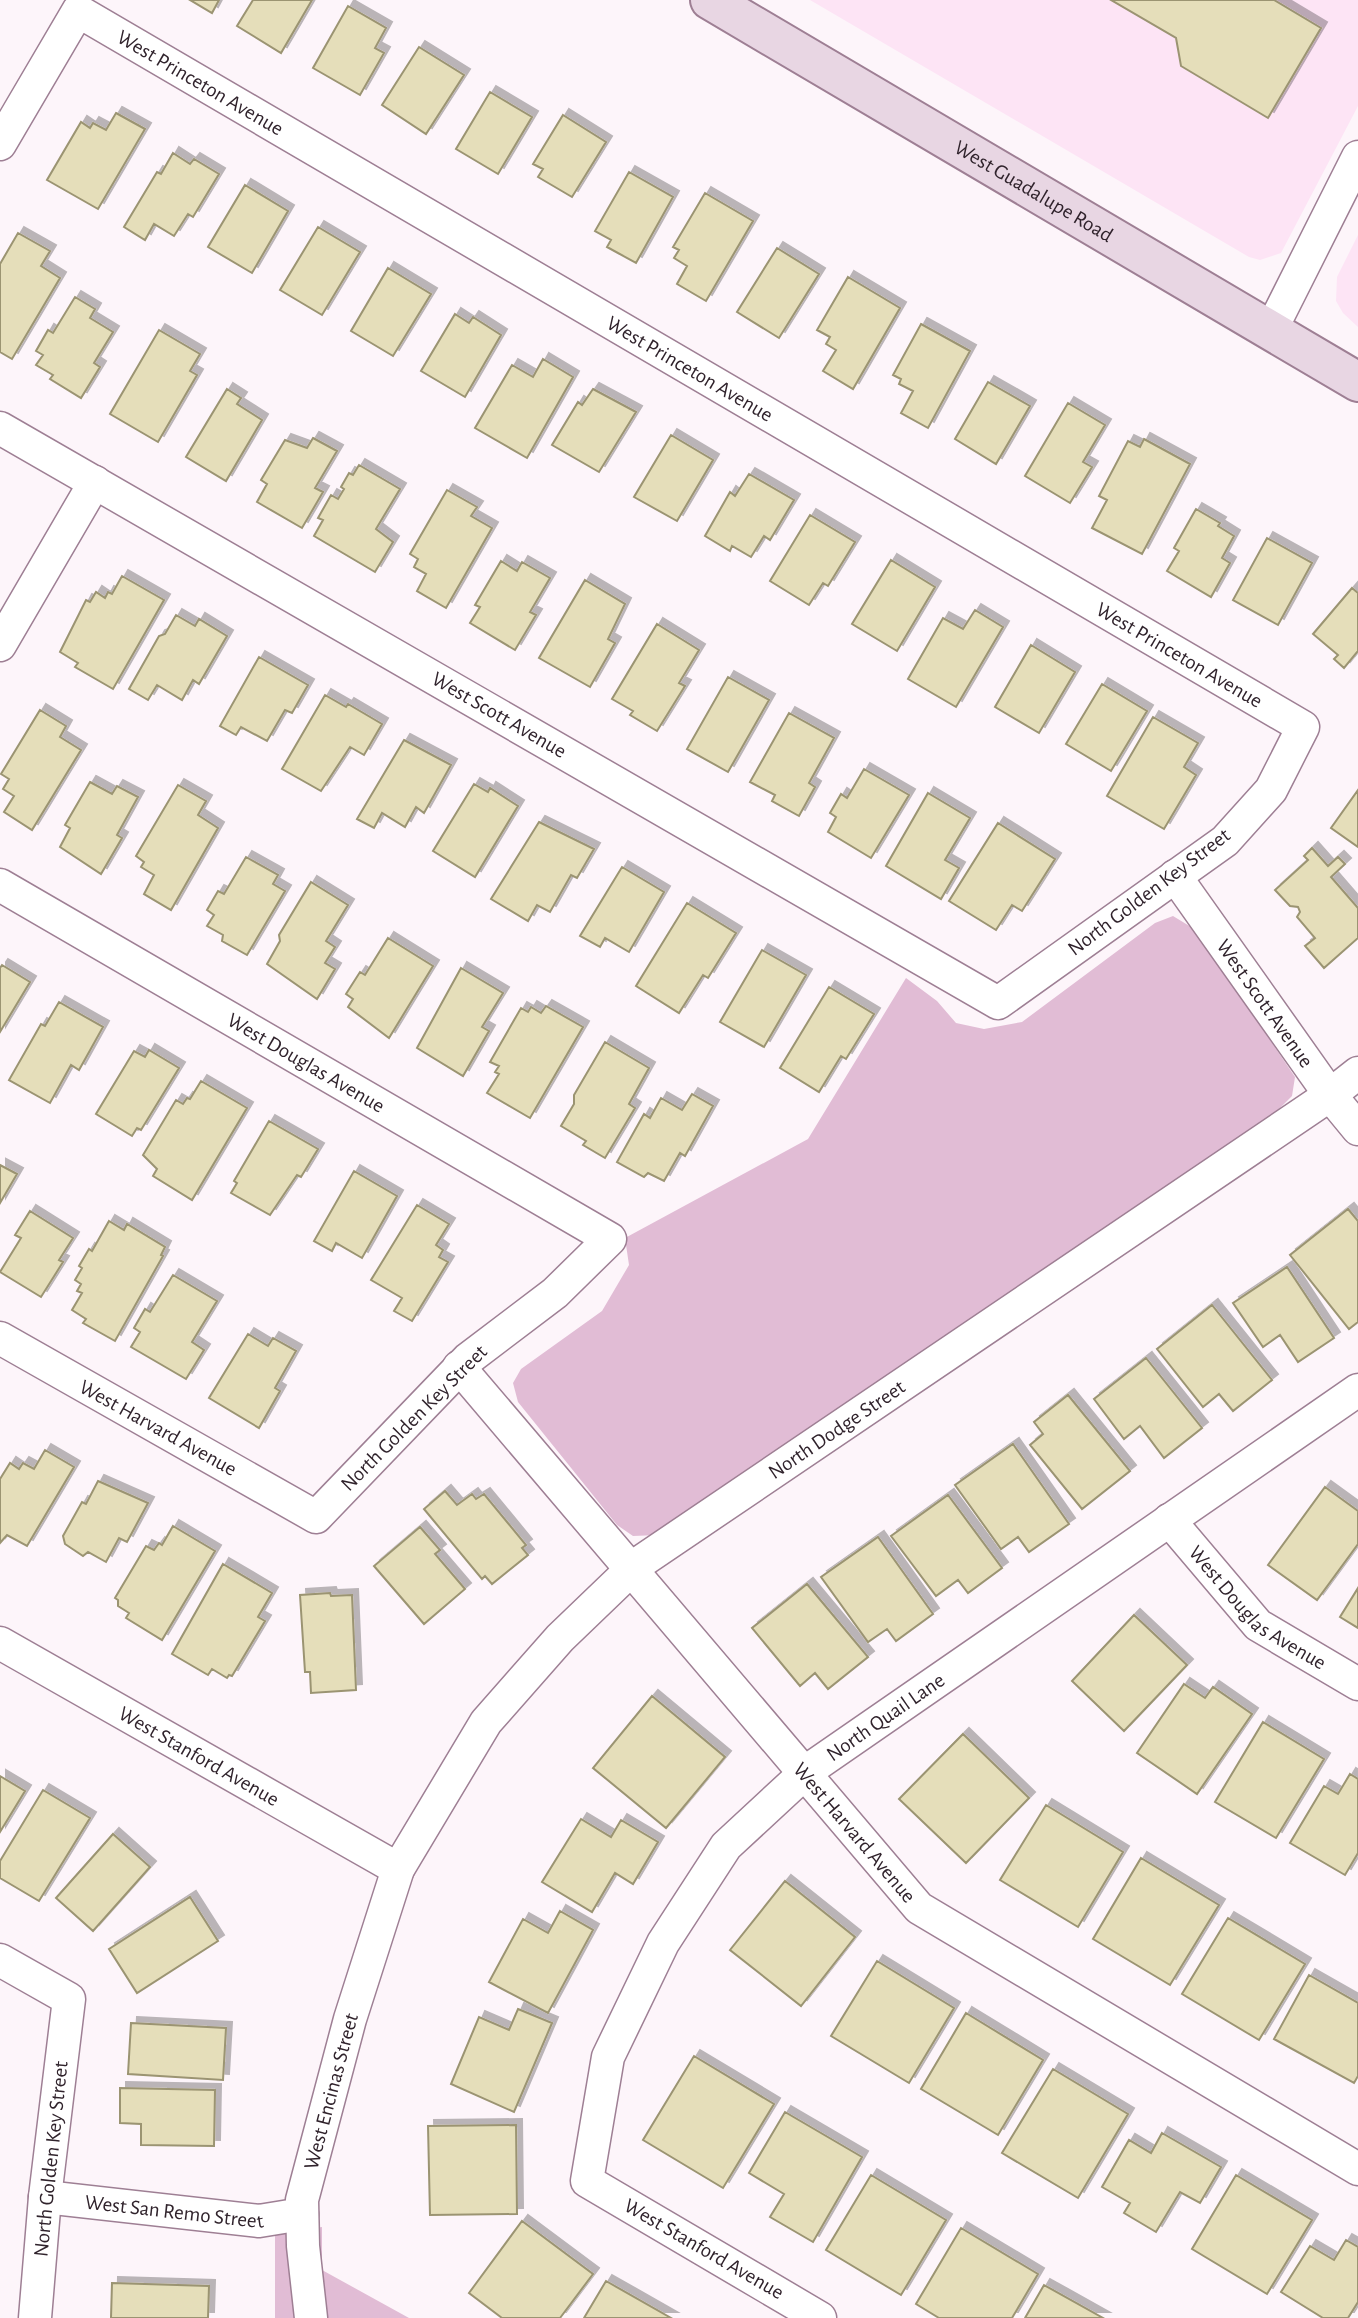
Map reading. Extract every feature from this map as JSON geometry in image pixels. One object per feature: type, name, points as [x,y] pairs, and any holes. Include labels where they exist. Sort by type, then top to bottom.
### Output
[{"type":"main road","name":"West Guadalupe Road","points":[[710,0],[1358,382]]},
{"type":"street","name":"West Princeton Avenue","points":[[0,144],[78,10],[1303,727]]},
{"type":"street","points":[[1271,330],[1358,157]]},
{"type":"street","name":"West Scott Avenue","points":[[0,428],[998,1003]]},
{"type":"street","points":[[0,645],[95,482]]},
{"type":"street","name":"North Golden Key Street","points":[[998,1003],[1224,841],[1271,790],[1303,727]]},
{"type":"street","name":"West Scott Avenue","points":[[1175,876],[1330,1095],[1358,1129]]},
{"type":"street","name":"West Douglas Avenue","points":[[0,885],[610,1239]]},
{"type":"street","name":"North Dodge Street","points":[[398,1869],[486,1722],[560,1638],[631,1571],[1330,1095],[1358,1073]]},
{"type":"street","name":"North Golden Key Street","points":[[316,1517],[459,1367],[555,1293],[610,1239]]},
{"type":"street","name":"West Harvard Avenue","points":[[0,1338],[316,1517]]},
{"type":"street","name":"West Harvard Avenue","points":[[459,1367],[803,1775],[919,1908],[1358,2169]]},
{"type":"street","name":"North Quail Lane","points":[[587,2181],[608,2057],[663,1943],[726,1846],[803,1775],[1358,1391]]},
{"type":"street","name":"West Douglas Avenue","points":[[1168,1520],[1258,1625],[1358,1684]]},
{"type":"street","name":"West Stanford Avenue","points":[[0,1643],[398,1869]]},
{"type":"street","name":"West Encinas Street","points":[[312,2318],[303,2246],[302,2200],[351,2019],[398,1869]]},
{"type":"street","name":"North Golden Key Street","points":[[0,1959],[69,1999],[45,2197],[35,2318]]},
{"type":"street","name":"West Stanford Avenue","points":[[587,2181],[820,2318]]},
{"type":"street","name":"West San Remo Street","points":[[45,2197],[258,2221],[302,2214]]},
{"type":"shaded area","points":[[810,0],[1358,0],[1358,106],[1281,253],[1260,260],[1249,257]]},
{"type":"shaded area","points":[[1358,235],[1358,327],[1343,313],[1336,301],[1337,277]]},
{"type":"shaded area","points":[[1173,916],[1196,930],[1295,1077],[1292,1096],[1269,1119],[658,1535],[633,1536],[617,1525],[518,1402],[513,1383],[521,1369],[602,1311],[629,1265],[625,1238],[808,1139],[906,978],[937,1001],[956,1023],[984,1029],[1022,1022],[1155,923]]},
{"type":"shaded area","points":[[322,2227],[322,2270],[409,2318],[275,2318],[275,2233]]},
{"type":"building","points":[[190,0],[219,0],[212,13]]},
{"type":"building","points":[[253,0],[312,0],[281,53],[237,26]]},
{"type":"building","points":[[1111,0],[1274,0],[1321,28],[1268,118],[1181,66],[1176,38]]},
{"type":"building","points":[[348,6],[386,28],[375,48],[384,53],[360,95],[313,68]]},
{"type":"building","points":[[419,47],[464,75],[426,134],[382,105]]},
{"type":"building","points":[[490,92],[532,117],[498,174],[456,149]]},
{"type":"building","points":[[116,113],[145,129],[98,209],[47,180],[81,122],[90,128],[93,123],[106,130]]},
{"type":"building","points":[[563,115],[606,142],[572,197],[538,177],[543,169],[533,164]]},
{"type":"building","points":[[173,153],[190,164],[194,159],[219,174],[193,217],[188,214],[174,236],[154,224],[145,240],[124,227],[157,172],[161,174]]},
{"type":"building","points":[[629,172],[673,197],[636,263],[607,247],[611,240],[595,231]]},
{"type":"building","points":[[245,185],[288,211],[252,273],[208,247]]},
{"type":"building","points":[[705,193],[753,221],[706,301],[677,284],[687,266],[674,258],[679,250],[673,247]]},
{"type":"building","points":[[318,227],[360,252],[322,315],[280,290]]},
{"type":"building","points":[[18,233],[50,251],[41,266],[60,278],[12,359],[0,352],[0,264]]},
{"type":"building","points":[[777,248],[819,274],[779,338],[737,312]]},
{"type":"building","points":[[388,268],[431,294],[393,356],[351,331]]},
{"type":"building","points":[[848,277],[900,308],[853,389],[823,371],[836,350],[826,344],[830,337],[817,330]]},
{"type":"building","points":[[75,297],[95,309],[90,318],[113,332],[94,363],[100,367],[81,398],[50,379],[53,375],[36,365],[43,355],[36,351],[48,330],[53,333]]},
{"type":"building","points":[[455,314],[469,323],[473,317],[501,335],[465,397],[421,371]]},
{"type":"building","points":[[921,324],[970,351],[928,428],[901,413],[913,391],[899,384],[901,379],[893,375]]},
{"type":"building","points":[[159,330],[200,354],[190,371],[197,375],[158,442],[110,414]]},
{"type":"building","points":[[543,359],[573,377],[527,458],[475,428],[512,365],[533,377]]},
{"type":"building","points":[[988,382],[1030,406],[996,464],[955,439]]},
{"type":"building","points":[[227,389],[241,398],[237,404],[262,420],[226,481],[186,457]]},
{"type":"building","points":[[593,389],[636,412],[599,472],[552,445],[578,402],[582,405]]},
{"type":"building","points":[[1068,403],[1105,425],[1083,462],[1092,467],[1070,503],[1025,476]]},
{"type":"building","points":[[671,435],[713,460],[677,521],[634,497]]},
{"type":"building","points":[[313,438],[337,451],[315,488],[323,492],[302,528],[257,502],[267,484],[261,480],[285,440],[307,448]]},
{"type":"building","points":[[1144,439],[1190,464],[1142,554],[1092,528],[1107,500],[1099,496],[1128,441],[1140,447]]},
{"type":"building","points":[[359,465],[400,489],[376,529],[393,542],[375,572],[314,536],[323,520],[318,518],[331,495],[338,499],[349,473],[353,475]]},
{"type":"building","points":[[749,474],[794,500],[770,540],[764,536],[751,557],[732,546],[730,551],[705,536],[730,492],[735,496]]},
{"type":"building","points":[[447,490],[477,507],[471,516],[492,528],[446,608],[417,591],[426,574],[414,567],[418,559],[410,554]]},
{"type":"building","points":[[1196,509],[1220,523],[1218,526],[1234,536],[1222,558],[1230,563],[1211,597],[1167,571],[1179,551],[1174,548]]},
{"type":"building","points":[[810,515],[855,542],[828,586],[823,583],[809,605],[770,581]]},
{"type":"building","points":[[1267,538],[1312,563],[1278,625],[1233,600]]},
{"type":"building","points":[[891,560],[935,587],[897,651],[852,624]]},
{"type":"building","points":[[501,561],[517,571],[522,562],[550,578],[530,612],[536,615],[515,650],[470,623],[480,607],[475,605]]},
{"type":"building","points":[[122,576],[164,600],[113,689],[75,667],[78,663],[60,652],[86,600],[90,602],[96,592],[105,598],[108,592],[112,594]]},
{"type":"building","points":[[585,580],[625,604],[608,639],[615,643],[590,687],[539,658]]},
{"type":"building","points":[[1352,588],[1358,593],[1358,651],[1344,668],[1334,659],[1338,655],[1313,634]]},
{"type":"building","points":[[975,610],[1003,627],[956,707],[908,679],[943,618],[963,629]]},
{"type":"building","points":[[176,615],[195,626],[199,619],[227,636],[199,684],[193,680],[182,700],[157,685],[148,700],[129,689],[159,636],[165,634]]},
{"type":"building","points":[[657,624],[699,650],[679,683],[685,686],[657,731],[630,715],[633,711],[612,699]]},
{"type":"building","points":[[1031,645],[1075,672],[1039,733],[995,707]]},
{"type":"building","points":[[259,657],[308,685],[292,713],[285,710],[267,741],[241,727],[236,735],[220,726]]},
{"type":"building","points":[[728,677],[769,700],[728,772],[687,749]]},
{"type":"building","points":[[1102,684],[1147,711],[1111,771],[1066,744]]},
{"type":"building","points":[[325,695],[346,707],[348,704],[382,724],[364,755],[350,747],[321,791],[282,769]]},
{"type":"building","points":[[40,710],[66,726],[60,737],[81,750],[32,830],[4,812],[14,796],[3,789],[9,779],[1,774]]},
{"type":"building","points":[[789,713],[834,738],[809,783],[815,787],[799,816],[772,801],[775,795],[750,782]]},
{"type":"building","points":[[1153,717],[1198,743],[1184,767],[1196,775],[1164,829],[1107,796]]},
{"type":"building","points":[[404,740],[451,765],[424,813],[416,807],[405,827],[382,813],[374,828],[357,819]]},
{"type":"building","points":[[864,769],[909,795],[871,858],[828,832],[836,817],[830,813],[841,794],[847,798]]},
{"type":"building","points":[[90,782],[112,794],[117,786],[138,797],[117,835],[122,838],[101,874],[60,847],[70,828],[65,825]]},
{"type":"building","points":[[474,784],[488,792],[490,788],[518,806],[475,877],[433,851]]},
{"type":"building","points":[[178,785],[206,801],[198,815],[218,828],[171,910],[144,894],[154,875],[141,867],[144,862],[136,856]]},
{"type":"building","points":[[1358,790],[1358,847],[1331,828]]},
{"type":"building","points":[[928,793],[970,818],[945,860],[959,868],[941,899],[886,866]]},
{"type":"building","points":[[539,822],[594,849],[577,878],[571,875],[550,912],[537,905],[528,921],[491,899]]},
{"type":"building","points":[[998,823],[1055,859],[1022,911],[1012,905],[996,930],[949,901]]},
{"type":"building","points":[[1312,848],[1328,866],[1338,857],[1345,864],[1331,877],[1358,908],[1358,938],[1324,968],[1305,946],[1315,938],[1297,917],[1300,912],[1298,907],[1290,906],[1275,890],[1308,860],[1304,856]]},
{"type":"building","points":[[246,857],[278,875],[273,884],[285,891],[247,955],[222,941],[223,935],[207,926],[214,915],[207,910],[218,891],[224,894]]},
{"type":"building","points":[[622,867],[664,892],[629,952],[605,938],[600,947],[580,936]]},
{"type":"building","points":[[311,882],[348,905],[326,941],[335,947],[325,963],[335,969],[317,999],[267,964],[280,941],[279,935]]},
{"type":"building","points":[[687,903],[736,933],[708,978],[703,975],[679,1013],[636,986]]},
{"type":"building","points":[[388,938],[433,966],[389,1038],[348,1007],[353,999],[346,994],[360,972],[365,975]]},
{"type":"building","points":[[762,950],[806,975],[764,1047],[720,1022]]},
{"type":"building","points":[[2,965],[30,982],[0,1032],[0,968]]},
{"type":"building","points":[[461,968],[503,993],[482,1027],[489,1031],[463,1076],[417,1048]]},
{"type":"building","points":[[829,987],[874,1014],[846,1059],[841,1056],[819,1092],[780,1068]]},
{"type":"building","points":[[59,1002],[103,1027],[79,1070],[71,1065],[50,1103],[9,1080],[41,1024],[45,1026]]},
{"type":"building","points":[[546,1006],[583,1027],[530,1118],[487,1093],[499,1074],[495,1072],[499,1066],[490,1062],[521,1008],[528,1012],[531,1007],[541,1013]]},
{"type":"building","points":[[605,1042],[649,1068],[629,1104],[635,1108],[605,1158],[583,1145],[586,1141],[561,1126],[574,1104],[574,1095]]},
{"type":"building","points":[[149,1050],[179,1068],[141,1130],[137,1128],[132,1136],[96,1114],[134,1051],[145,1057]]},
{"type":"building","points":[[201,1081],[247,1108],[192,1200],[153,1176],[157,1169],[143,1155],[176,1100],[183,1104],[187,1098],[190,1099]]},
{"type":"building","points":[[692,1094],[713,1106],[685,1156],[680,1153],[664,1181],[648,1173],[644,1177],[617,1162],[644,1114],[650,1118],[661,1098],[682,1110]]},
{"type":"building","points":[[269,1121],[318,1149],[301,1177],[297,1175],[270,1215],[231,1193],[237,1183],[234,1181]]},
{"type":"building","points":[[0,1165],[17,1174],[0,1203]]},
{"type":"building","points":[[354,1171],[397,1196],[362,1258],[336,1243],[332,1251],[314,1241]]},
{"type":"building","points":[[417,1205],[449,1224],[436,1245],[443,1250],[439,1257],[448,1262],[412,1321],[394,1311],[402,1298],[371,1280]]},
{"type":"building","points":[[1348,1209],[1358,1221],[1358,1322],[1349,1329],[1290,1255]]},
{"type":"building","points":[[30,1211],[73,1238],[59,1260],[63,1262],[41,1297],[0,1272],[21,1238],[15,1235]]},
{"type":"building","points":[[109,1221],[124,1230],[127,1224],[165,1247],[161,1255],[163,1256],[115,1341],[83,1323],[86,1319],[72,1310],[82,1293],[77,1291],[81,1284],[75,1280],[82,1268],[79,1266],[89,1249],[92,1251]]},
{"type":"building","points":[[1287,1267],[1334,1338],[1298,1362],[1280,1335],[1263,1347],[1233,1303]]},
{"type":"building","points":[[173,1275],[217,1301],[192,1342],[204,1350],[186,1379],[131,1347],[140,1332],[134,1328],[145,1309],[150,1312]]},
{"type":"building","points":[[1212,1305],[1272,1380],[1233,1411],[1219,1394],[1203,1407],[1157,1349]]},
{"type":"building","points":[[248,1334],[268,1346],[273,1338],[296,1351],[275,1388],[280,1391],[259,1428],[209,1398]]},
{"type":"building","points":[[1146,1358],[1202,1428],[1164,1458],[1140,1426],[1124,1439],[1094,1399]]},
{"type":"building","points":[[1068,1395],[1130,1471],[1082,1509],[1030,1445],[1043,1434],[1034,1422]]},
{"type":"building","points":[[1013,1444],[1069,1524],[1029,1552],[1018,1537],[1001,1549],[955,1485]]},
{"type":"building","points":[[45,1450],[74,1467],[27,1546],[7,1535],[0,1543],[0,1479],[10,1463],[19,1469],[23,1463],[34,1469]]},
{"type":"building","points":[[98,1481],[148,1503],[127,1542],[119,1538],[106,1562],[88,1552],[83,1556],[65,1544],[63,1536],[82,1502],[86,1504]]},
{"type":"building","points":[[1325,1487],[1358,1511],[1358,1544],[1317,1600],[1268,1565]]},
{"type":"building","points":[[445,1491],[457,1505],[472,1494],[476,1499],[484,1494],[526,1545],[522,1548],[528,1555],[492,1584],[485,1576],[482,1579],[424,1509]]},
{"type":"building","points":[[948,1495],[1002,1568],[968,1593],[958,1580],[936,1596],[891,1536]]},
{"type":"building","points":[[173,1526],[215,1551],[162,1640],[126,1618],[129,1613],[118,1606],[118,1600],[115,1598],[146,1546],[154,1550],[159,1543],[162,1545]]},
{"type":"building","points":[[420,1527],[440,1550],[435,1554],[465,1589],[424,1624],[374,1566]]},
{"type":"building","points":[[878,1537],[933,1614],[896,1641],[887,1629],[868,1642],[821,1577]]},
{"type":"building","points":[[223,1564],[272,1593],[258,1617],[265,1621],[232,1676],[227,1678],[212,1669],[208,1675],[172,1654]]},
{"type":"building","points":[[807,1584],[868,1657],[828,1689],[815,1673],[800,1686],[752,1628]]},
{"type":"building","points":[[1358,1588],[1358,1628],[1340,1617]]},
{"type":"building","points":[[330,1593],[331,1596],[352,1595],[356,1690],[311,1693],[310,1672],[305,1672],[300,1595]]},
{"type":"building","points":[[1134,1615],[1187,1665],[1124,1731],[1072,1681]]},
{"type":"building","points":[[1184,1684],[1205,1698],[1213,1687],[1252,1714],[1197,1794],[1137,1753]]},
{"type":"building","points":[[652,1696],[725,1757],[666,1828],[593,1768]]},
{"type":"building","points":[[1263,1722],[1324,1759],[1276,1838],[1215,1802]]},
{"type":"building","points":[[963,1734],[1029,1798],[966,1863],[899,1799]]},
{"type":"building","points":[[1350,1774],[1358,1779],[1358,1853],[1345,1875],[1290,1843],[1324,1786],[1338,1794]]},
{"type":"building","points":[[0,1776],[25,1791],[0,1832]]},
{"type":"building","points":[[43,1790],[90,1818],[39,1901],[0,1878],[0,1861]]},
{"type":"building","points":[[1046,1805],[1123,1852],[1078,1927],[1000,1880]]},
{"type":"building","points":[[581,1819],[611,1837],[621,1820],[658,1842],[633,1884],[615,1873],[592,1912],[542,1882]]},
{"type":"building","points":[[113,1834],[150,1867],[93,1931],[56,1898]]},
{"type":"building","points":[[1141,1858],[1219,1905],[1170,1985],[1093,1939]]},
{"type":"building","points":[[785,1881],[855,1937],[801,2006],[730,1950]]},
{"type":"building","points":[[190,1897],[218,1941],[137,1993],[109,1949]]},
{"type":"building","points":[[560,1911],[593,1930],[548,2013],[489,1982],[523,1919],[548,1933]]},
{"type":"building","points":[[1228,1918],[1305,1964],[1259,2040],[1182,1994]]},
{"type":"building","points":[[877,1961],[954,2008],[909,2083],[831,2036]]},
{"type":"building","points":[[1309,1975],[1358,2003],[1358,2076],[1354,2083],[1274,2039]]},
{"type":"building","points":[[518,2009],[552,2023],[514,2112],[451,2084],[479,2017],[509,2030]]},
{"type":"building","points":[[966,2013],[1043,2060],[998,2135],[921,2089]]},
{"type":"building","points":[[131,2023],[226,2028],[223,2080],[128,2074]]},
{"type":"building","points":[[694,2056],[774,2104],[723,2188],[643,2140]]},
{"type":"building","points":[[1053,2069],[1128,2114],[1078,2198],[1002,2153]]},
{"type":"building","points":[[120,2088],[215,2090],[214,2146],[141,2145],[141,2124],[120,2123]]},
{"type":"building","points":[[785,2112],[862,2157],[813,2242],[770,2217],[784,2194],[749,2173]]},
{"type":"building","points":[[516,2125],[517,2214],[430,2215],[428,2126]]},
{"type":"building","points":[[1162,2133],[1221,2167],[1200,2203],[1180,2192],[1156,2232],[1124,2213],[1130,2203],[1102,2187],[1129,2140],[1151,2153]]},
{"type":"building","points":[[871,2175],[946,2220],[901,2295],[826,2250]]},
{"type":"building","points":[[1236,2175],[1312,2220],[1267,2294],[1192,2249]]},
{"type":"building","points":[[522,2221],[593,2274],[560,2318],[502,2318],[469,2293]]},
{"type":"building","points":[[961,2228],[1038,2274],[1012,2318],[939,2318],[916,2304]]},
{"type":"building","points":[[1346,2240],[1358,2247],[1358,2302],[1348,2318],[1323,2318],[1281,2292],[1310,2246],[1334,2260]]},
{"type":"building","points":[[606,2281],[671,2318],[584,2318]]},
{"type":"building","points":[[112,2283],[209,2286],[208,2318],[111,2318]]},
{"type":"building","points":[[1044,2285],[1103,2318],[1025,2318]]}]
